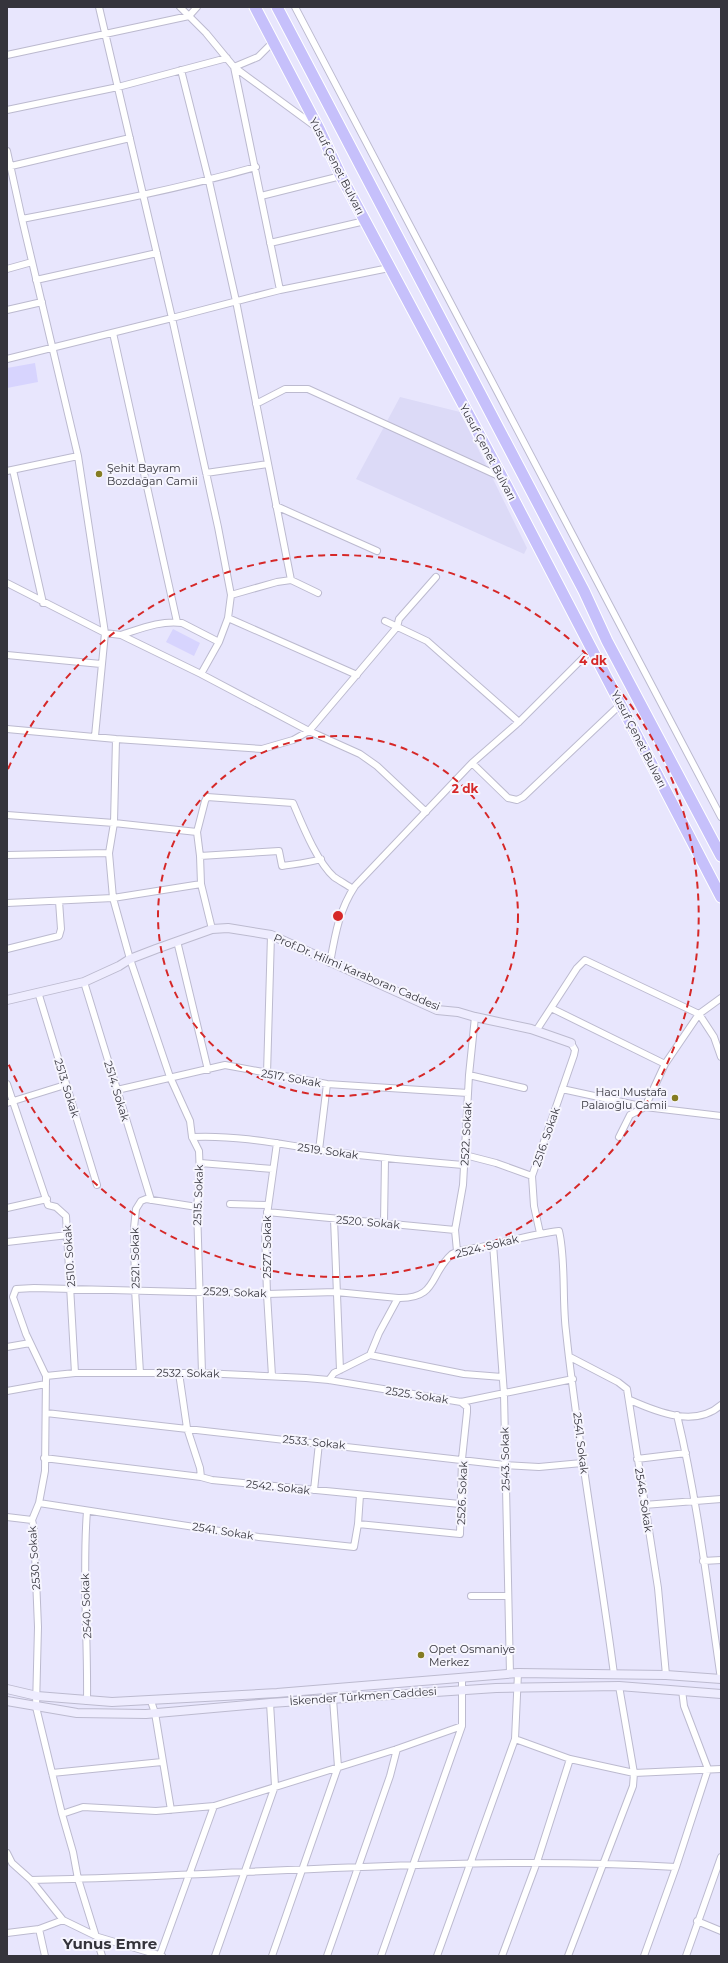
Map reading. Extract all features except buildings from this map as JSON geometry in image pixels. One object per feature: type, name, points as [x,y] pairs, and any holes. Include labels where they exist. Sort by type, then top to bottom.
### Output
[{"type":"highway","name":"Yusuf Çenet Bulvarı","points":[[255,7],[319,129],[340,176],[502,477],[721,897]]},
{"type":"highway","name":"Yusuf Çenet Bulvarı","points":[[277,7],[584,591],[607,641],[721,856]]},
{"type":"main road","name":"Prof.Dr. Hilmi Karaboran Caddesi","points":[[7,1000],[84,982],[114,969],[130,959],[212,929],[228,928],[271,935],[330,963],[437,1010],[458,1012],[536,1031],[571,1043]]},
{"type":"main road","name":"İskender Türkmen Caddesi","points":[[7,1690],[37,1696],[87,1701],[152,1701],[514,1673],[666,1675],[721,1679]]},
{"type":"main road","name":"İskender Türkmen Caddesi","points":[[7,1701],[77,1713],[155,1713],[462,1689],[619,1686],[721,1694]]},
{"type":"street","points":[[100,7],[172,318],[231,595],[228,618],[219,642],[201,674]]},
{"type":"street","points":[[180,7],[234,67],[319,129]]},
{"type":"street","points":[[7,56],[189,16],[197,7]]},
{"type":"street","points":[[295,7],[721,817]]},
{"type":"street","points":[[234,67],[258,57],[273,42]]},
{"type":"street","points":[[7,110],[118,87],[227,58]]},
{"type":"street","points":[[234,67],[280,290]]},
{"type":"street","points":[[181,70],[209,181],[236,301],[291,580]]},
{"type":"street","points":[[9,166],[130,138]]},
{"type":"street","points":[[7,150],[9,166],[78,456],[105,633],[95,736]]},
{"type":"street","points":[[22,219],[209,181],[256,168]]},
{"type":"street","points":[[261,196],[340,176]]},
{"type":"street","points":[[270,243],[365,221]]},
{"type":"street","points":[[36,280],[157,253]]},
{"type":"street","points":[[7,269],[32,262]]},
{"type":"street","points":[[7,359],[280,290],[389,268]]},
{"type":"street","points":[[7,310],[42,302]]},
{"type":"street","points":[[113,333],[177,622]]},
{"type":"street","points":[[256,404],[285,389],[308,389],[502,477]]},
{"type":"street","points":[[43,603],[10,470],[78,456]]},
{"type":"street","points":[[206,473],[268,464]]},
{"type":"street","points":[[276,506],[378,551]]},
{"type":"street","points":[[7,729],[116,739],[262,749],[293,740],[309,730],[397,627],[399,618],[436,577]]},
{"type":"street","points":[[231,595],[277,582],[291,580],[318,593]]},
{"type":"street","points":[[7,583],[43,603],[105,633],[120,635],[201,674],[309,730],[360,754],[377,766],[426,812]]},
{"type":"street","points":[[228,618],[357,675]]},
{"type":"street","points":[[385,621],[427,642],[519,722]]},
{"type":"street","points":[[120,635],[158,623],[177,622],[182,623],[219,642]]},
{"type":"street","points":[[330,963],[336,927],[345,901],[353,889],[472,764],[519,722],[592,648]]},
{"type":"street","points":[[7,655],[101,664]]},
{"type":"street","points":[[472,764],[508,798],[517,800],[523,797],[621,704]]},
{"type":"street","name":"2515. Sokak","points":[[116,739],[114,822],[109,853],[113,898],[130,959],[170,1077],[190,1121],[192,1137],[199,1151],[200,1163],[197,1207],[198,1291],[202,1373]]},
{"type":"street","points":[[212,929],[201,884],[197,832],[207,797],[293,803],[304,830],[320,859],[334,876],[353,889]]},
{"type":"street","points":[[7,815],[114,822],[197,832]]},
{"type":"street","points":[[200,856],[279,851],[282,866],[296,863],[307,864],[320,859]]},
{"type":"street","points":[[7,855],[109,853]]},
{"type":"street","points":[[7,903],[113,898],[201,884]]},
{"type":"street","points":[[7,949],[59,936],[61,929],[58,901]]},
{"type":"street","points":[[266,1074],[271,935]]},
{"type":"street","points":[[177,942],[208,1070]]},
{"type":"street","points":[[536,1031],[577,968],[585,960],[699,1014],[714,1038],[721,1057]]},
{"type":"street","name":"2514. Sokak","points":[[84,982],[151,1200]]},
{"type":"street","name":"2513. Sokak","points":[[38,992],[65,1085],[97,1185]]},
{"type":"street","points":[[619,1137],[630,1115],[645,1107],[665,1064],[699,1014],[721,998]]},
{"type":"street","points":[[551,1008],[665,1064]]},
{"type":"street","name":"2522. Sokak","points":[[456,1251],[455,1230],[463,1185],[469,1075],[475,1017]]},
{"type":"street","name":"2516. Sokak","points":[[540,1233],[534,1206],[532,1176],[574,1055],[575,1050],[571,1043]]},
{"type":"street","name":"2517. Sokak","points":[[117,1090],[225,1065],[266,1074],[327,1084],[468,1093]]},
{"type":"street","points":[[469,1075],[524,1088]]},
{"type":"street","name":"2510. Sokak","points":[[7,1084],[10,1102],[48,1205],[56,1207],[66,1216],[75,1373]]},
{"type":"street","points":[[319,1150],[327,1084]]},
{"type":"street","points":[[10,1102],[65,1085]]},
{"type":"street","points":[[562,1089],[645,1107],[721,1116]]},
{"type":"street","name":"2519. Sokak","points":[[192,1137],[218,1136],[385,1159],[464,1165]]},
{"type":"street","name":"2527. Sokak","points":[[272,1376],[267,1294],[267,1209],[277,1143]]},
{"type":"street","points":[[465,1155],[485,1160],[532,1176]]},
{"type":"street","points":[[384,1223],[385,1159]]},
{"type":"street","points":[[200,1163],[273,1169]]},
{"type":"street","points":[[7,1208],[47,1199]]},
{"type":"street","points":[[151,1200],[197,1207]]},
{"type":"street","name":"2521. Sokak","points":[[140,1373],[135,1289],[134,1244],[136,1209],[141,1201],[151,1200]]},
{"type":"street","name":"2520. Sokak","points":[[230,1204],[334,1219],[455,1230]]},
{"type":"street","points":[[334,1219],[340,1370]]},
{"type":"street","name":"2541. Sokak","points":[[540,1233],[559,1231],[566,1330],[582,1463],[602,1579],[614,1674]]},
{"type":"street","name":"2524. Sokak","points":[[398,1298],[409,1298],[425,1292],[449,1256],[456,1251],[540,1233]]},
{"type":"street","points":[[7,1242],[68,1235]]},
{"type":"street","name":"2543. Sokak","points":[[437,1956],[515,1739],[519,1688],[514,1673],[508,1596],[504,1394],[493,1244]]},
{"type":"street","name":"2529. Sokak","points":[[30,1343],[13,1297],[16,1289],[135,1289],[267,1294],[336,1292],[398,1298]]},
{"type":"street","points":[[370,1355],[379,1333],[398,1298]]},
{"type":"street","points":[[7,1347],[30,1343],[43,1366],[46,1376]]},
{"type":"street","points":[[329,1380],[334,1373],[370,1355],[464,1374],[502,1377]]},
{"type":"street","name":"2546. Sokak","points":[[570,1357],[618,1382],[626,1389],[630,1400],[637,1459],[658,1588],[666,1675]]},
{"type":"street","name":"2532. Sokak","points":[[46,1376],[75,1373],[202,1373],[329,1380]]},
{"type":"street","points":[[179,1373],[187,1428],[200,1468],[201,1477]]},
{"type":"street","name":"2530. Sokak","points":[[46,1376],[44,1485],[32,1520],[34,1529],[38,1627],[36,1707],[62,1814],[73,1852],[78,1879],[98,1937],[102,1956]]},
{"type":"street","name":"2525. Sokak","points":[[329,1380],[461,1402],[484,1396],[504,1394],[572,1379]]},
{"type":"street","points":[[7,1391],[46,1384]]},
{"type":"street","points":[[630,1400],[667,1414],[677,1415],[703,1416],[721,1405]]},
{"type":"street","name":"2526. Sokak","points":[[358,1524],[460,1534],[462,1459],[467,1412],[467,1407],[461,1402]]},
{"type":"street","name":"2533. Sokak","points":[[46,1413],[505,1465],[539,1466],[582,1463]]},
{"type":"street","points":[[677,1415],[686,1453],[721,1679]]},
{"type":"street","points":[[314,1490],[319,1443]]},
{"type":"street","points":[[637,1459],[686,1453]]},
{"type":"street","name":"2542. Sokak","points":[[44,1458],[201,1477],[212,1480],[460,1504]]},
{"type":"street","name":"2541. Sokak","points":[[39,1503],[251,1536],[354,1547],[358,1524],[360,1495]]},
{"type":"street","points":[[644,1505],[721,1499]]},
{"type":"street","name":"2540. Sokak","points":[[87,1511],[84,1546],[88,1656],[87,1701]]},
{"type":"street","points":[[7,1517],[32,1520]]},
{"type":"street","points":[[703,1561],[721,1560]]},
{"type":"street","points":[[471,1596],[508,1596]]},
{"type":"street","points":[[381,1956],[462,1726],[462,1677]]},
{"type":"street","points":[[568,1956],[633,1786],[634,1773],[619,1686]]},
{"type":"street","points":[[644,1956],[676,1867],[708,1769],[684,1706],[682,1690]]},
{"type":"street","points":[[272,1956],[338,1767],[333,1698]]},
{"type":"street","points":[[152,1701],[170,1810]]},
{"type":"street","points":[[215,1956],[275,1786],[270,1703]]},
{"type":"street","points":[[62,1814],[83,1807],[126,1810],[170,1810],[214,1806],[397,1749],[462,1726]]},
{"type":"street","points":[[515,1739],[570,1759],[634,1773],[721,1769]]},
{"type":"street","points":[[327,1956],[390,1776],[397,1749]]},
{"type":"street","points":[[502,1956],[537,1862],[570,1759]]},
{"type":"street","points":[[52,1773],[162,1762]]},
{"type":"street","points":[[7,1853],[12,1863],[31,1880],[64,1920],[98,1937],[161,1956],[214,1806]]},
{"type":"street","points":[[686,1956],[697,1921],[721,1857]]},
{"type":"street","points":[[31,1880],[358,1866],[470,1863],[603,1863],[676,1867]]},
{"type":"street","points":[[714,1875],[721,1878]]},
{"type":"street","points":[[7,1933],[39,1929],[64,1920]]},
{"type":"street","points":[[697,1921],[721,1931]]},
{"type":"street","points":[[39,1929],[45,1956]]},
{"type":"shaded area","points":[[35,363],[38,382],[7,388],[7,368]]},
{"type":"shaded area","points":[[400,397],[460,412],[527,548],[524,554],[356,479]]},
{"type":"shaded area","points":[[173,629],[200,643],[194,656],[166,642]]},
{"type":"place","name":"Şehit Bayram Bozdağan Camii","points":[[99,474]]},
{"type":"place","name":"Hacı Mustafa Palaıoğlu Camii","points":[[675,1098]]},
{"type":"place","name":"Opet Osmaniye Merkez","points":[[421,1655]]},
{"type":"district","name":"Yunus Emre","points":[[110,1943]]}]
